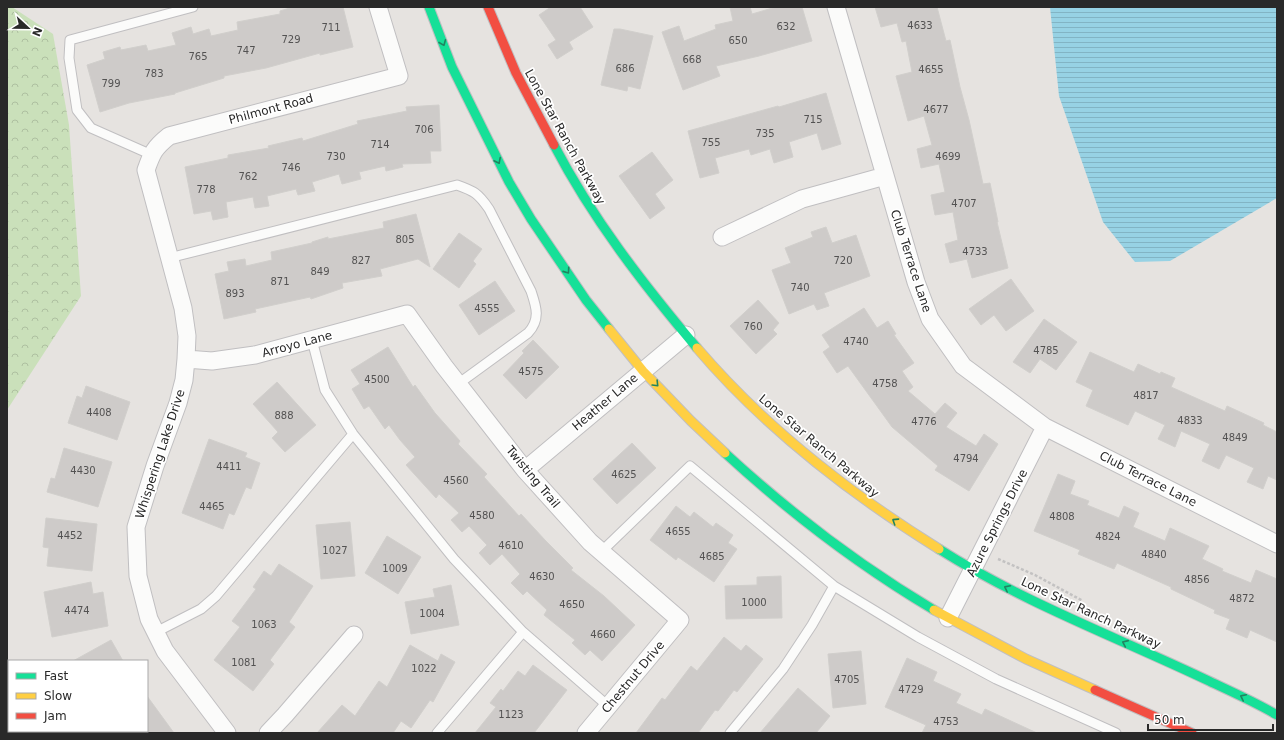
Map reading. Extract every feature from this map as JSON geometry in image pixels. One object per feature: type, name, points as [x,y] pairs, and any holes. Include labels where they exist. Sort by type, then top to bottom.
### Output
[{"type":"main road","points":[[429,7],[452,67],[513,188],[531,219],[586,300],[643,371],[736,463],[816,530],[896,587],[948,618],[985,639],[1032,662],[1192,733]]},
{"type":"main road","name":"Lone Star Ranch Parkway","points":[[488,7],[495,27],[528,97],[586,202],[615,244],[686,335],[737,391],[773,426],[877,509],[973,570],[1034,602],[1189,671],[1277,715]]},
{"type":"street","name":"Philmont Road","points":[[152,155],[158,145],[169,136],[399,76],[378,7]]},
{"type":"street","name":"Club Terrace Lane","points":[[836,7],[916,282],[930,319],[963,366],[1045,427],[1277,544]]},
{"type":"street","name":"Whispering Lake Drive","points":[[152,155],[146,170],[183,308],[187,336],[184,380],[178,404],[155,466],[136,527],[138,576],[150,618],[164,652],[227,733]]},
{"type":"street","points":[[722,237],[802,199],[885,176]]},
{"type":"street","name":"Arroyo Lane","points":[[186,359],[212,361],[255,355],[407,314]]},
{"type":"street","name":"Twisting Trail","points":[[407,314],[458,384],[525,470],[590,542],[680,620]]},
{"type":"street","name":"Heather Lane","points":[[525,470],[686,335]]},
{"type":"street","name":"Azure Springs Drive","points":[[948,618],[1045,427]]},
{"type":"street","name":"Chestnut Drive","points":[[586,733],[680,620]]},
{"type":"street","points":[[268,733],[354,635]]},
{"type":"lane","points":[[152,155],[91,128],[77,110],[69,58],[70,40],[193,7]]},
{"type":"lane","points":[[169,258],[457,185],[472,190],[482,198],[489,209],[530,291],[536,305],[537,315],[533,328],[528,333],[458,384]]},
{"type":"lane","points":[[312,340],[324,390],[353,434],[454,558],[523,632],[608,706]]},
{"type":"lane","points":[[156,632],[201,609],[216,596],[353,434]]},
{"type":"lane","points":[[601,552],[690,466],[834,586],[918,637],[996,679],[1116,733]]},
{"type":"lane","points":[[730,733],[783,669],[812,625],[834,586]]},
{"type":"lane","points":[[437,733],[523,632]]},
{"type":"path","points":[[982,551],[1035,575],[1088,604]]},
{"type":"green space","points":[[7,7],[12,7],[53,34],[69,125],[81,296],[7,410]]},
{"type":"water","points":[[1050,7],[1277,7],[1277,198],[1170,261],[1135,262],[1103,222],[1059,96]]},
{"type":"building","points":[[293,7],[343,7],[353,47],[320,55],[320,53],[266,68],[224,76],[224,78],[175,94],[129,103],[100,112],[87,65],[105,59],[103,52],[120,47],[121,50],[146,45],[148,51],[176,45],[172,33],[191,27],[193,34],[209,29],[211,36],[238,30],[237,22],[280,14],[280,11]]},
{"type":"building","points":[[551,7],[580,7],[593,27],[569,42],[573,49],[557,59],[548,45],[556,40],[539,15]]},
{"type":"building","points":[[730,7],[750,7],[752,14],[776,7],[802,7],[812,41],[716,66],[720,76],[683,90],[662,32],[679,26],[684,41],[716,29],[715,25],[733,21]]},
{"type":"building","points":[[875,7],[937,7],[946,41],[950,40],[983,184],[990,183],[997,222],[1008,268],[972,278],[967,259],[950,263],[945,244],[958,240],[953,212],[935,215],[931,195],[945,192],[939,164],[921,168],[917,149],[932,145],[924,116],[908,121],[896,76],[912,72],[906,41],[902,42],[897,23],[881,27]]},
{"type":"building","points":[[614,29],[653,36],[640,89],[628,86],[627,91],[601,85]]},
{"type":"building","points":[[826,93],[841,144],[822,150],[817,133],[789,142],[793,157],[774,163],[770,149],[751,155],[749,149],[715,158],[719,173],[700,178],[688,131]]},
{"type":"building","points":[[439,105],[441,151],[430,151],[431,163],[402,164],[403,167],[386,171],[385,166],[359,172],[361,179],[342,184],[339,174],[312,182],[315,191],[298,195],[296,189],[267,196],[269,206],[255,208],[253,197],[226,202],[228,217],[213,220],[211,211],[194,214],[185,167],[228,158],[228,155],[269,148],[268,146],[302,138],[303,141],[358,124],[357,121],[407,111],[406,107]]},
{"type":"building","points":[[652,152],[673,180],[655,194],[665,208],[650,219],[619,176]]},
{"type":"building","points":[[416,214],[430,267],[418,259],[380,269],[382,276],[342,283],[343,288],[311,299],[310,297],[255,309],[256,312],[224,319],[215,274],[229,271],[227,262],[245,259],[246,266],[272,260],[271,252],[312,243],[328,237],[328,239],[384,228],[383,222]]},
{"type":"building","points":[[826,227],[832,243],[856,235],[870,276],[824,293],[829,306],[817,310],[814,304],[789,314],[772,270],[791,263],[785,248],[813,237],[811,232]]},
{"type":"building","points":[[459,233],[482,249],[473,261],[476,264],[459,288],[433,269]]},
{"type":"building","points":[[1011,279],[1034,311],[1006,331],[994,315],[981,325],[969,309]]},
{"type":"building","points":[[495,281],[515,311],[479,335],[459,305]]},
{"type":"building","points":[[758,300],[779,323],[773,330],[777,334],[756,354],[730,326]]},
{"type":"building","points":[[864,308],[877,328],[888,321],[896,334],[894,335],[914,363],[902,371],[913,387],[908,391],[935,414],[945,403],[957,413],[946,427],[976,446],[984,434],[998,444],[969,491],[935,470],[938,466],[892,427],[848,366],[837,373],[823,352],[830,347],[822,335]]},
{"type":"building","points":[[1044,319],[1077,342],[1056,370],[1040,359],[1030,373],[1013,362]]},
{"type":"building","points":[[533,340],[559,367],[526,399],[503,375],[524,353],[522,351]]},
{"type":"building","points":[[388,347],[413,387],[415,385],[435,413],[460,441],[458,444],[487,474],[484,477],[519,516],[521,514],[573,568],[571,570],[604,596],[635,625],[602,661],[590,650],[585,655],[572,643],[575,640],[544,615],[547,610],[527,591],[523,595],[511,583],[520,574],[502,554],[490,565],[479,553],[487,545],[469,526],[462,532],[451,520],[459,513],[439,494],[436,498],[406,465],[415,457],[389,425],[385,429],[369,406],[364,409],[352,389],[360,384],[351,370]]},
{"type":"building","points":[[1090,352],[1134,372],[1138,364],[1160,374],[1161,372],[1175,378],[1171,387],[1225,411],[1227,406],[1264,423],[1263,425],[1277,432],[1277,480],[1268,476],[1263,489],[1247,482],[1254,468],[1226,455],[1219,469],[1202,461],[1210,444],[1181,431],[1175,447],[1158,439],[1165,425],[1135,411],[1128,425],[1086,406],[1093,390],[1076,382]]},
{"type":"building","points":[[277,382],[316,425],[285,452],[272,438],[278,432],[253,404]]},
{"type":"building","points":[[86,386],[130,402],[117,440],[68,423],[77,396],[82,398]]},
{"type":"building","points":[[209,439],[247,453],[245,457],[260,463],[251,489],[246,487],[234,515],[229,513],[223,529],[182,513]]},
{"type":"building","points":[[632,443],[656,468],[617,504],[593,479]]},
{"type":"building","points":[[64,448],[112,462],[98,507],[47,492],[51,478],[55,479]]},
{"type":"building","points":[[1058,474],[1075,481],[1070,494],[1089,501],[1087,505],[1119,518],[1124,506],[1139,513],[1133,527],[1165,541],[1170,528],[1209,546],[1202,559],[1223,569],[1222,571],[1251,583],[1256,570],[1277,579],[1277,642],[1250,630],[1247,638],[1226,629],[1230,619],[1214,613],[1215,610],[1171,589],[1171,587],[1117,563],[1114,569],[1078,554],[1080,550],[1034,531]]},
{"type":"building","points":[[676,506],[690,517],[694,512],[713,527],[716,523],[733,535],[728,543],[737,549],[714,582],[678,557],[676,560],[650,540]]},
{"type":"building","points":[[46,518],[97,524],[92,571],[47,566],[49,548],[43,547]]},
{"type":"building","points":[[350,522],[355,576],[321,579],[316,525]]},
{"type":"building","points":[[387,536],[421,557],[398,594],[365,573]]},
{"type":"building","points":[[279,564],[313,586],[289,622],[295,627],[270,660],[274,664],[253,691],[214,660],[240,627],[232,621],[256,589],[253,587],[264,571],[271,576]]},
{"type":"building","points":[[781,576],[782,618],[726,619],[725,586],[757,585],[757,577]]},
{"type":"building","points":[[91,582],[93,594],[103,592],[108,626],[52,637],[44,592]]},
{"type":"building","points":[[451,585],[459,625],[411,634],[405,602],[435,597],[433,589]]},
{"type":"building","points":[[724,637],[741,651],[746,645],[763,659],[737,692],[734,690],[718,711],[715,710],[698,733],[636,733],[662,698],[665,700],[691,666],[697,671]]},
{"type":"building","points":[[111,640],[122,660],[75,660]]},
{"type":"building","points":[[410,645],[438,661],[441,654],[455,662],[433,702],[430,700],[411,728],[401,721],[393,733],[317,733],[342,705],[355,716],[379,681],[387,687]]},
{"type":"building","points":[[861,651],[866,704],[833,708],[828,654]]},
{"type":"building","points":[[907,658],[937,672],[933,681],[961,694],[956,703],[982,715],[985,709],[1037,733],[922,733],[926,725],[885,707]]},
{"type":"building","points":[[533,665],[567,690],[534,733],[475,733],[496,707],[490,703],[501,689],[503,691],[518,671],[525,676]]},
{"type":"building","points":[[798,688],[830,716],[816,733],[760,733]]},
{"type":"building","points":[[148,697],[174,733],[147,733],[148,732]]},
{"type":"traffic: fast","points":[[429,7],[452,67],[509,182],[531,219],[586,300],[609,329]]},
{"type":"traffic: fast","points":[[554,145],[585,199],[620,250],[657,300],[697,348]]},
{"type":"traffic: fast","points":[[725,453],[749,475],[825,537],[879,575],[934,610]]},
{"type":"traffic: fast","points":[[939,549],[971,568],[1038,603],[1252,701],[1277,715]]},
{"type":"traffic: slow","points":[[609,329],[643,371],[691,421],[725,453]]},
{"type":"traffic: slow","points":[[697,348],[751,406],[810,458],[873,505],[939,549]]},
{"type":"traffic: slow","points":[[934,610],[1026,659],[1095,690]]},
{"type":"traffic: jam","points":[[488,7],[516,73],[554,145]]},
{"type":"traffic: jam","points":[[1095,690],[1192,733]]}]
